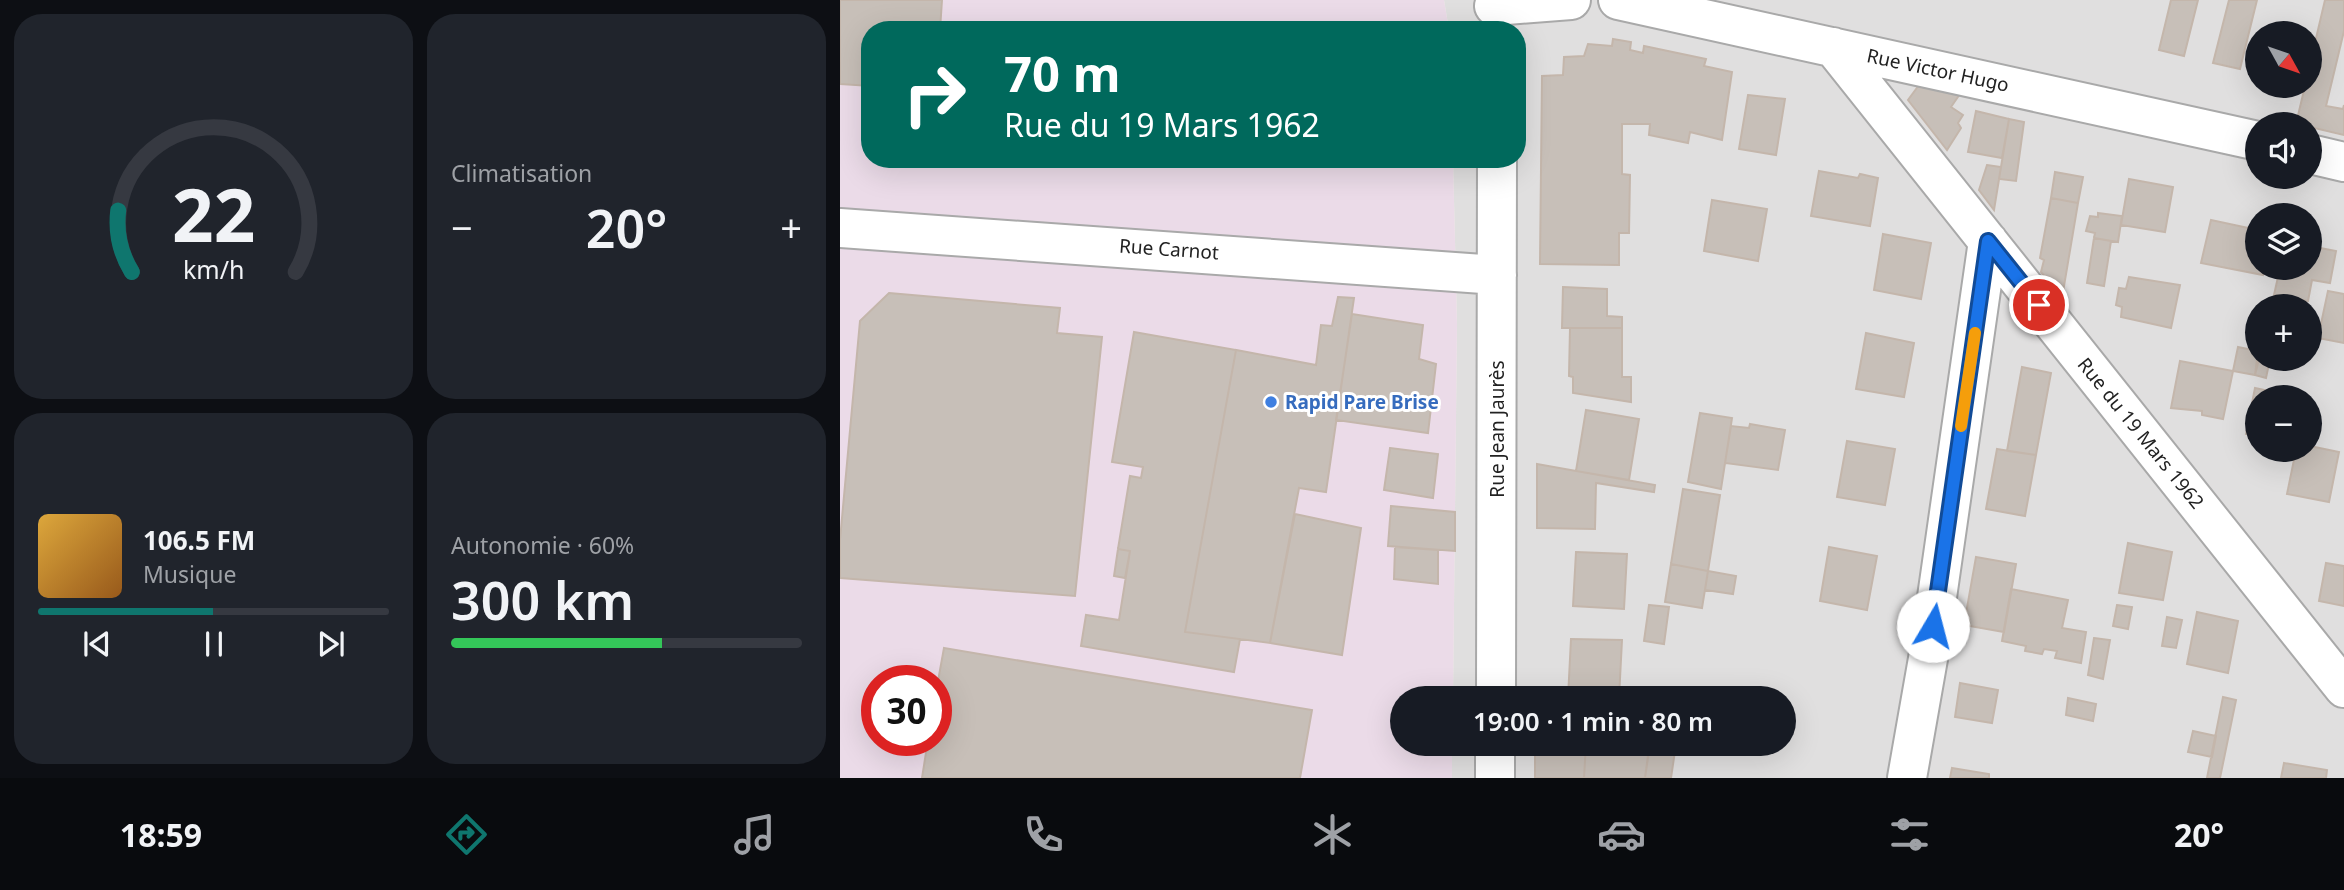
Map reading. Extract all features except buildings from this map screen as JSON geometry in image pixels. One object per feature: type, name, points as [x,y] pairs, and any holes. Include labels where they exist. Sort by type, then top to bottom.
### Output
[{"type":"street","points":[[1495,9],[1571,0]]},
{"type":"street","name":"Rue Victor Hugo","points":[[1618,0],[2245,138]]},
{"type":"street","name":"Rue du 19 Mars 1962","points":[[1833,47],[2344,688]]},
{"type":"street","points":[[2322,156],[2344,162]]},
{"type":"street","name":"Rue Jean Jaurès","points":[[1496,686],[1497,168]]},
{"type":"street","name":"Rue Carnot","points":[[840,228],[1497,275]]},
{"type":"street","points":[[1907,778],[1929,653],[1988,241]]},
{"type":"street","points":[[1495,778],[1496,756]]},
{"type":"shaded area","points":[[840,0],[1444,0],[1448,21],[861,21],[861,168],[1453,168],[1457,324],[1453,686],[1390,686],[1390,756],[1452,756],[1452,778],[840,778]]},
{"type":"shaded area","points":[[1444,0],[2344,0],[2344,778],[1452,778],[1452,756],[1796,756],[1796,686],[1453,686],[1457,324],[1453,168],[1526,168],[1526,21],[1448,21]]},
{"type":"slow traffic","points":[[1961,426],[1975,333]]},
{"type":"place","name":"Rapid Pare Brise","points":[[1271,402]]},
{"type":"route","points":[[1933,626],[1988,241],[2039,305]]}]
